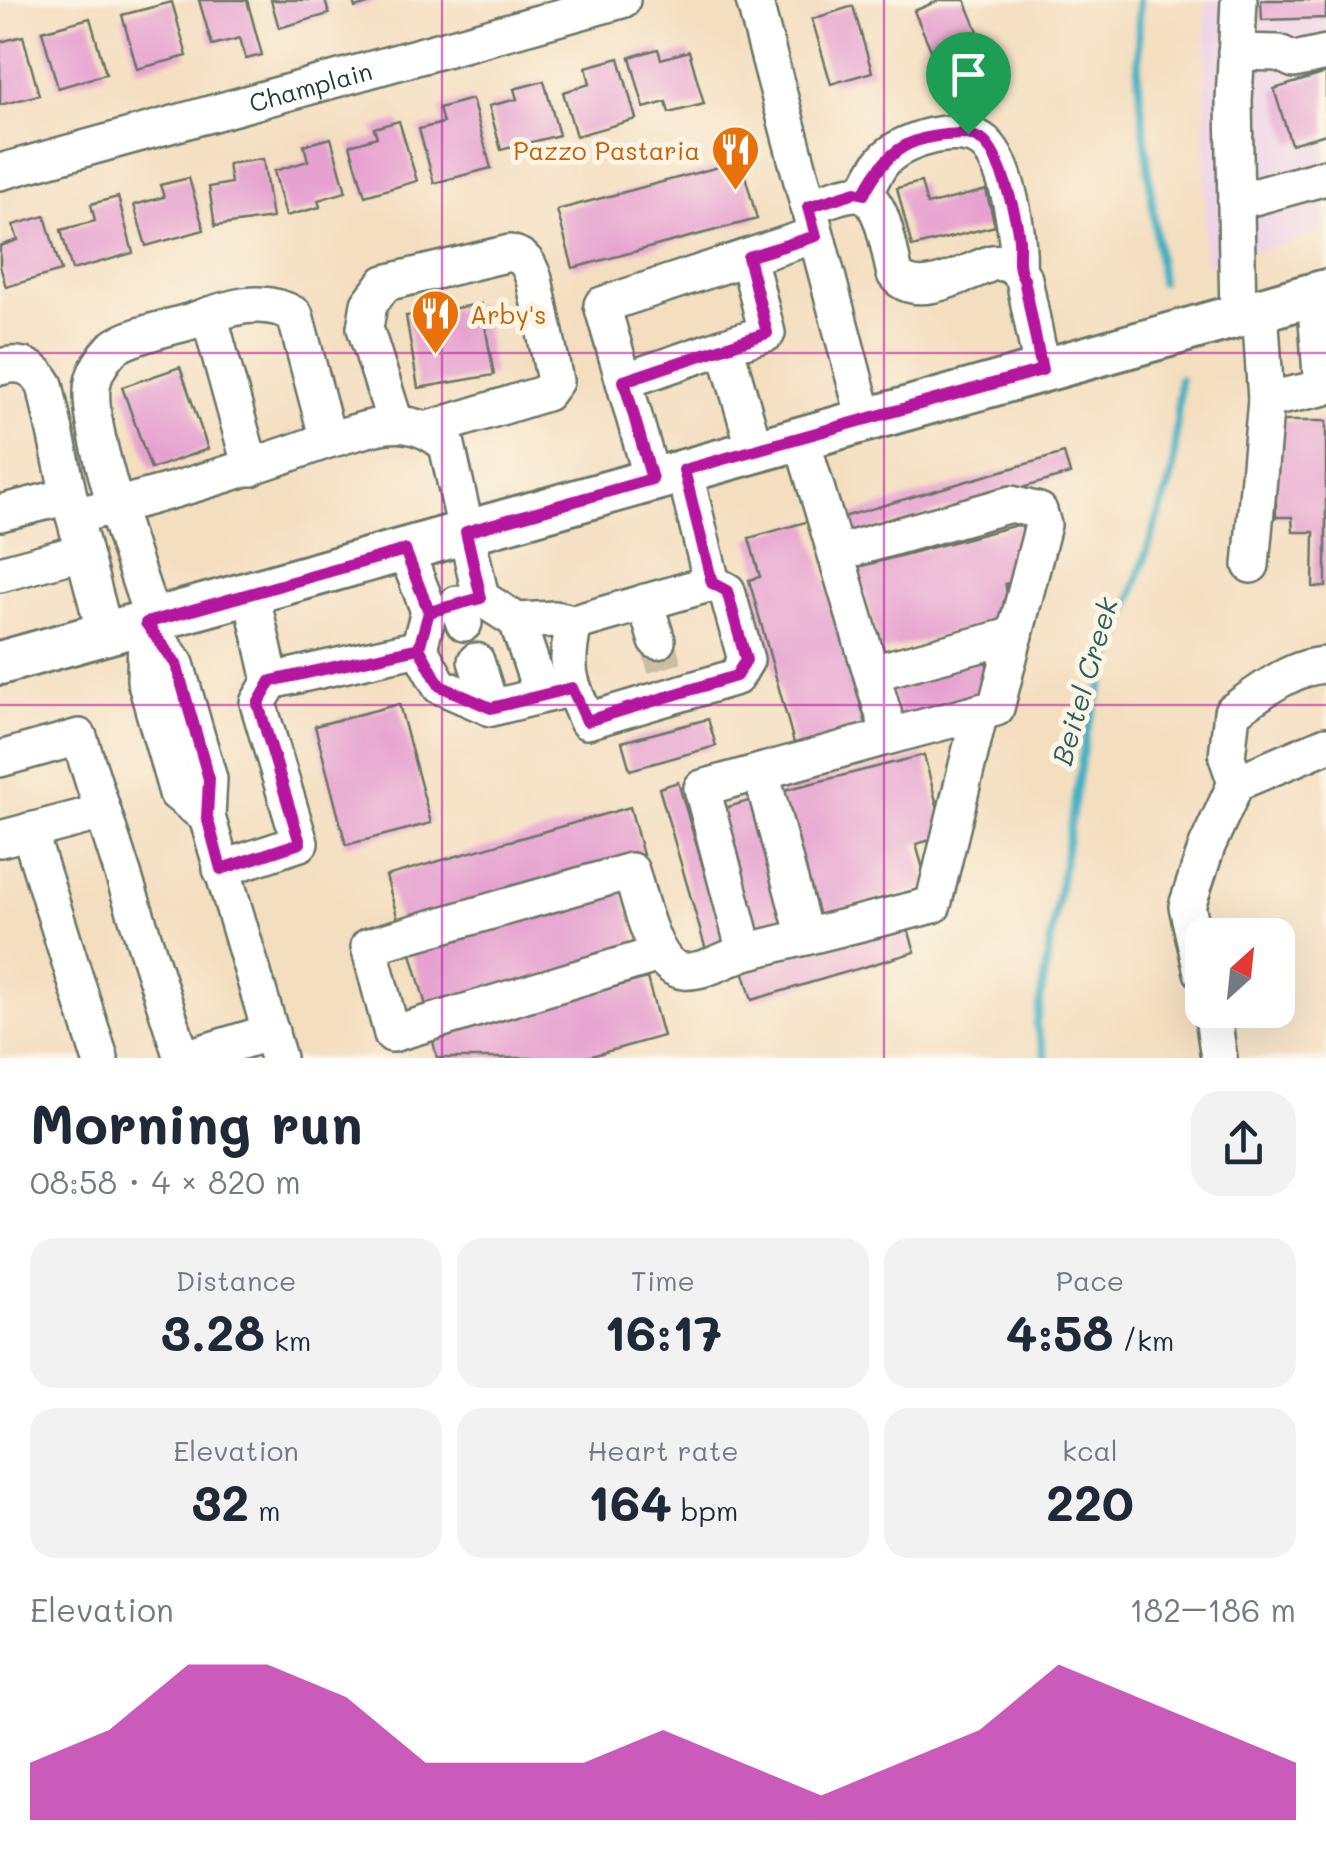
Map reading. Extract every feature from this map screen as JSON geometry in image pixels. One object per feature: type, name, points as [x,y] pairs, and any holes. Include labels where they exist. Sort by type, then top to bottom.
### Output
[{"type":"main road","points":[[0,663],[1320,292]]},
{"type":"street","name":"Champlain","points":[[0,172],[622,0]]},
{"type":"street","points":[[754,0],[865,419]]},
{"type":"street","points":[[1239,0],[1236,202],[1249,312],[1266,400],[1250,565]]},
{"type":"street","points":[[1279,52],[1286,42],[1326,40]]},
{"type":"street","points":[[1236,52],[1279,52],[1294,60],[1326,53]]},
{"type":"street","points":[[864,194],[886,158],[903,146],[948,134],[968,134],[984,142],[994,155],[1018,227],[1018,270]]},
{"type":"street","points":[[1236,202],[1326,177]]},
{"type":"street","points":[[517,621],[557,692],[587,721],[665,668],[736,676],[746,660],[727,591],[712,583],[624,381],[602,305],[748,257],[856,192],[864,194],[878,209],[894,274],[900,282],[916,287],[926,285],[1000,262],[1018,270],[1024,279],[1042,370]]},
{"type":"street","points":[[0,513],[116,506],[250,468],[328,440],[412,426],[546,393],[555,382],[534,279],[521,255],[510,252],[386,283],[368,304],[365,328],[412,426],[447,445],[466,532],[458,609],[419,648],[271,681]]},
{"type":"street","points":[[624,381],[767,333],[748,257]]},
{"type":"street","points":[[1266,400],[1322,388],[1320,292]]},
{"type":"street","points":[[0,759],[79,737],[183,1058],[274,1045],[207,817],[209,779],[176,664],[150,622],[116,506],[92,409],[92,383],[116,346],[262,302],[282,307],[295,316],[328,440]]},
{"type":"street","points":[[209,315],[250,468]]},
{"type":"street","points":[[726,346],[754,450]]},
{"type":"street","points":[[0,366],[24,365],[38,373],[44,385],[105,634]]},
{"type":"street","points":[[801,437],[890,736]]},
{"type":"street","points":[[745,952],[702,788],[996,708],[1043,525],[1038,511],[1011,504],[836,552]]},
{"type":"street","points":[[405,550],[458,609],[517,621],[555,618],[574,623],[712,583]]},
{"type":"street","points":[[0,574],[82,552]]},
{"type":"street","points":[[221,869],[300,843],[258,704],[271,681],[251,593]]},
{"type":"street","points":[[645,602],[665,668]]},
{"type":"street","points":[[419,648],[440,686],[491,708],[557,692],[568,680],[568,651],[574,623]]},
{"type":"street","points":[[872,673],[1014,635]]},
{"type":"street","points":[[476,661],[491,708]]},
{"type":"street","points":[[1190,918],[1187,906],[1207,846],[1236,783],[1228,756],[1232,712],[1269,686],[1326,665]]},
{"type":"street","points":[[659,954],[392,1034],[369,946],[631,871],[659,954],[671,968],[688,972],[745,952],[933,905],[980,712]]},
{"type":"street","points":[[1236,783],[1326,746]]},
{"type":"street","points":[[761,772],[806,937]]},
{"type":"street","points":[[100,1058],[15,835],[103,812]]},
{"type":"street","points":[[1215,1028],[1219,1058]]},
{"type":"shaded area","points":[[1206,0],[1326,0],[1326,231],[1205,266]]},
{"type":"building","points":[[199,0],[247,0],[262,55],[246,59],[240,38],[212,45]]},
{"type":"building","points":[[271,0],[325,0],[329,14],[279,28]]},
{"type":"building","points":[[353,0],[377,0],[378,1],[355,8]]},
{"type":"building","points":[[940,0],[965,0],[981,39],[935,59],[914,11]]},
{"type":"building","points":[[1261,0],[1326,0],[1326,18],[1262,20]]},
{"type":"building","points":[[172,2],[187,56],[137,69],[122,15]]},
{"type":"building","points":[[853,6],[872,72],[831,84],[812,19]]},
{"type":"building","points":[[90,18],[106,74],[58,88],[42,31]]},
{"type":"building","points":[[23,36],[39,95],[0,105],[0,42]]},
{"type":"building","points":[[658,49],[661,59],[689,51],[704,104],[669,113],[666,102],[644,108],[630,57]]},
{"type":"building","points":[[619,58],[636,119],[576,136],[563,92],[590,84],[586,67]]},
{"type":"building","points":[[1326,73],[1326,134],[1291,144],[1274,89]]},
{"type":"building","points":[[544,81],[559,135],[501,150],[489,106],[517,99],[514,89]]},
{"type":"building","points":[[472,99],[491,168],[434,183],[419,129],[443,123],[439,108]]},
{"type":"building","points":[[399,121],[417,181],[365,196],[350,145],[377,137],[374,128]]},
{"type":"building","points":[[331,138],[346,192],[318,200],[320,207],[286,216],[274,171],[308,161],[304,145]]},
{"type":"building","points":[[263,159],[272,218],[215,226],[209,187],[231,183],[228,164]]},
{"type":"building","points":[[741,161],[757,219],[573,268],[557,210]]},
{"type":"building","points":[[189,178],[204,230],[146,246],[134,205],[164,197],[160,185]]},
{"type":"building","points":[[921,182],[927,205],[986,190],[995,226],[912,247],[897,188]]},
{"type":"building","points":[[118,197],[133,253],[72,270],[61,230],[95,221],[91,204]]},
{"type":"building","points":[[45,216],[61,271],[6,287],[0,246],[18,240],[13,225]]},
{"type":"building","points":[[481,304],[494,375],[418,388],[406,316]]},
{"type":"building","points":[[180,367],[208,449],[151,469],[122,387]]},
{"type":"building","points":[[1276,421],[1326,421],[1326,587],[1313,587],[1314,532],[1293,532],[1292,517],[1276,517]]},
{"type":"building","points":[[1064,453],[1070,474],[849,538],[843,517]]},
{"type":"building","points":[[809,521],[868,731],[796,750],[749,580],[760,577],[749,538]]},
{"type":"building","points":[[1021,524],[1028,547],[1016,551],[1024,579],[1005,584],[1014,617],[881,652],[858,567]]},
{"type":"building","points":[[985,658],[995,694],[900,722],[890,685]]},
{"type":"building","points":[[399,704],[431,823],[346,845],[315,726]]},
{"type":"building","points":[[708,719],[716,746],[630,770],[622,742]]},
{"type":"building","points":[[924,755],[945,836],[916,844],[928,887],[810,917],[777,792]]},
{"type":"building","points":[[678,782],[726,945],[706,950],[659,788]]},
{"type":"building","points":[[752,800],[787,924],[752,934],[717,810]]},
{"type":"building","points":[[630,807],[643,855],[399,923],[386,876]]},
{"type":"building","points":[[622,890],[639,950],[427,1009],[410,950]]},
{"type":"building","points":[[906,922],[915,952],[752,1000],[743,970]]},
{"type":"building","points":[[647,978],[663,1036],[584,1058],[437,1058],[432,1037]]},
{"type":"waterway","name":"Beitel Creek","points":[[1139,0],[1138,76],[1161,282]]},
{"type":"waterway","name":"Beitel Creek","points":[[1046,1058],[1036,1025],[1086,734],[1173,473],[1180,379]]},
{"type":"tunnel","points":[[657,641],[665,668]]},
{"type":"place","name":"Pazzo Pastaria","points":[[735,192]]},
{"type":"place","name":"Arby's","points":[[435,356]]},
{"type":"route","points":[[968,134],[948,134],[903,146],[886,158],[864,194],[856,192],[808,207],[816,236],[748,257],[767,333],[624,381],[652,479],[466,532],[481,598],[429,612],[419,648],[271,681],[258,704],[300,843],[221,869],[207,817],[209,779],[176,664],[146,623],[405,550],[429,612],[419,648],[440,686],[491,708],[572,688],[587,721],[736,676],[746,660],[727,591],[712,583],[684,470],[1042,370],[1024,279],[1018,270],[1020,246],[1012,207],[994,155],[984,142],[968,134]]}]
